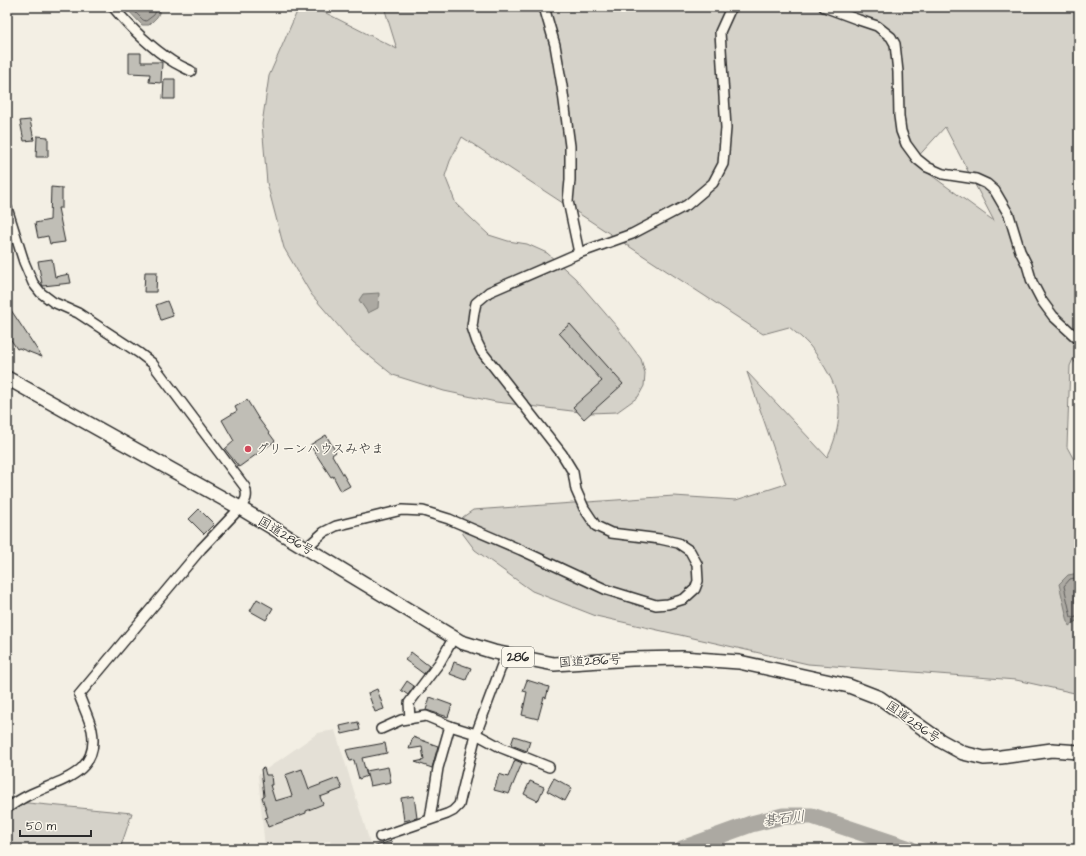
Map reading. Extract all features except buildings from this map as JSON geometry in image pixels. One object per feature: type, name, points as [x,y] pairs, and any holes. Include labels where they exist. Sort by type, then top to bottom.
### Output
[{"type":"highway","name":"国道286号","points":[[7,378],[240,508],[461,642],[506,654],[554,664],[632,659],[682,658],[739,662],[849,686],[880,698],[941,741],[963,753],[984,758],[1052,750],[1079,752]]},
{"type":"street","points":[[112,7],[146,41],[172,61],[191,71]]},
{"type":"street","points":[[544,7],[555,45],[562,86],[570,146],[570,180],[568,201],[579,253]]},
{"type":"street","points":[[306,548],[324,532],[336,526],[402,510],[423,510],[450,519],[608,590],[656,605],[684,600],[695,589],[698,580],[697,564],[690,551],[678,543],[660,539],[611,533],[596,526],[584,508],[576,490],[573,472],[562,454],[482,352],[472,327],[476,303],[489,292],[579,253],[632,234],[687,205],[713,183],[723,164],[726,128],[720,32],[730,10],[733,7]]},
{"type":"street","points":[[824,7],[877,26],[892,37],[895,44],[898,72],[899,116],[901,130],[906,144],[917,159],[927,167],[943,174],[976,179],[987,184],[995,191],[1009,215],[1020,251],[1027,265],[1032,282],[1042,301],[1054,316],[1079,340]]},
{"type":"street","points":[[7,208],[24,262],[34,283],[41,293],[53,302],[78,313],[152,363],[244,488],[247,496],[240,508],[201,550],[79,695],[92,730],[93,746],[89,759],[80,771],[72,777],[25,797],[7,808]]},
{"type":"street","points":[[410,719],[409,703],[440,662],[454,637]]},
{"type":"street","points":[[380,837],[447,814],[459,805],[476,734],[506,654]]},
{"type":"street","points":[[381,729],[401,720],[426,716],[450,726],[476,734],[502,748],[549,767]]},
{"type":"street","points":[[430,820],[438,768],[450,726]]},
{"type":"shaded area","points":[[299,7],[314,7],[397,49],[384,7],[1079,7],[1079,369],[1073,359],[1070,366],[1067,447],[1079,469],[1079,694],[1016,680],[808,664],[596,616],[532,591],[475,550],[463,534],[460,523],[463,517],[473,510],[674,496],[736,500],[786,484],[747,372],[827,457],[834,442],[839,416],[838,399],[834,385],[818,356],[803,338],[789,327],[763,334],[462,137],[450,161],[445,176],[456,204],[489,235],[508,241],[527,244],[547,253],[575,278],[617,327],[641,359],[645,373],[644,386],[638,397],[617,412],[589,413],[496,402],[444,391],[393,375],[353,343],[311,294],[284,248],[267,183],[262,124],[269,76]],"holes":[[[945,127],[994,221],[913,162]]]},
{"type":"shaded area","points":[[335,730],[372,849],[333,849],[330,841],[282,849],[265,849],[258,775],[318,733]]},
{"type":"shaded area","points":[[7,801],[132,813],[121,846],[112,849],[7,849]]},
{"type":"water","points":[[125,7],[162,7],[157,17],[149,25],[142,25]]},
{"type":"water","points":[[379,293],[378,308],[368,313],[359,300],[363,294]]},
{"type":"water","points":[[1079,573],[1079,619],[1069,626],[1059,584],[1068,575]]},
{"type":"waterway","name":"碁石川","points":[[682,849],[751,824],[783,816],[812,816],[910,849]]},
{"type":"place","name":"グリーンハウスみやま","points":[[248,449]]}]
